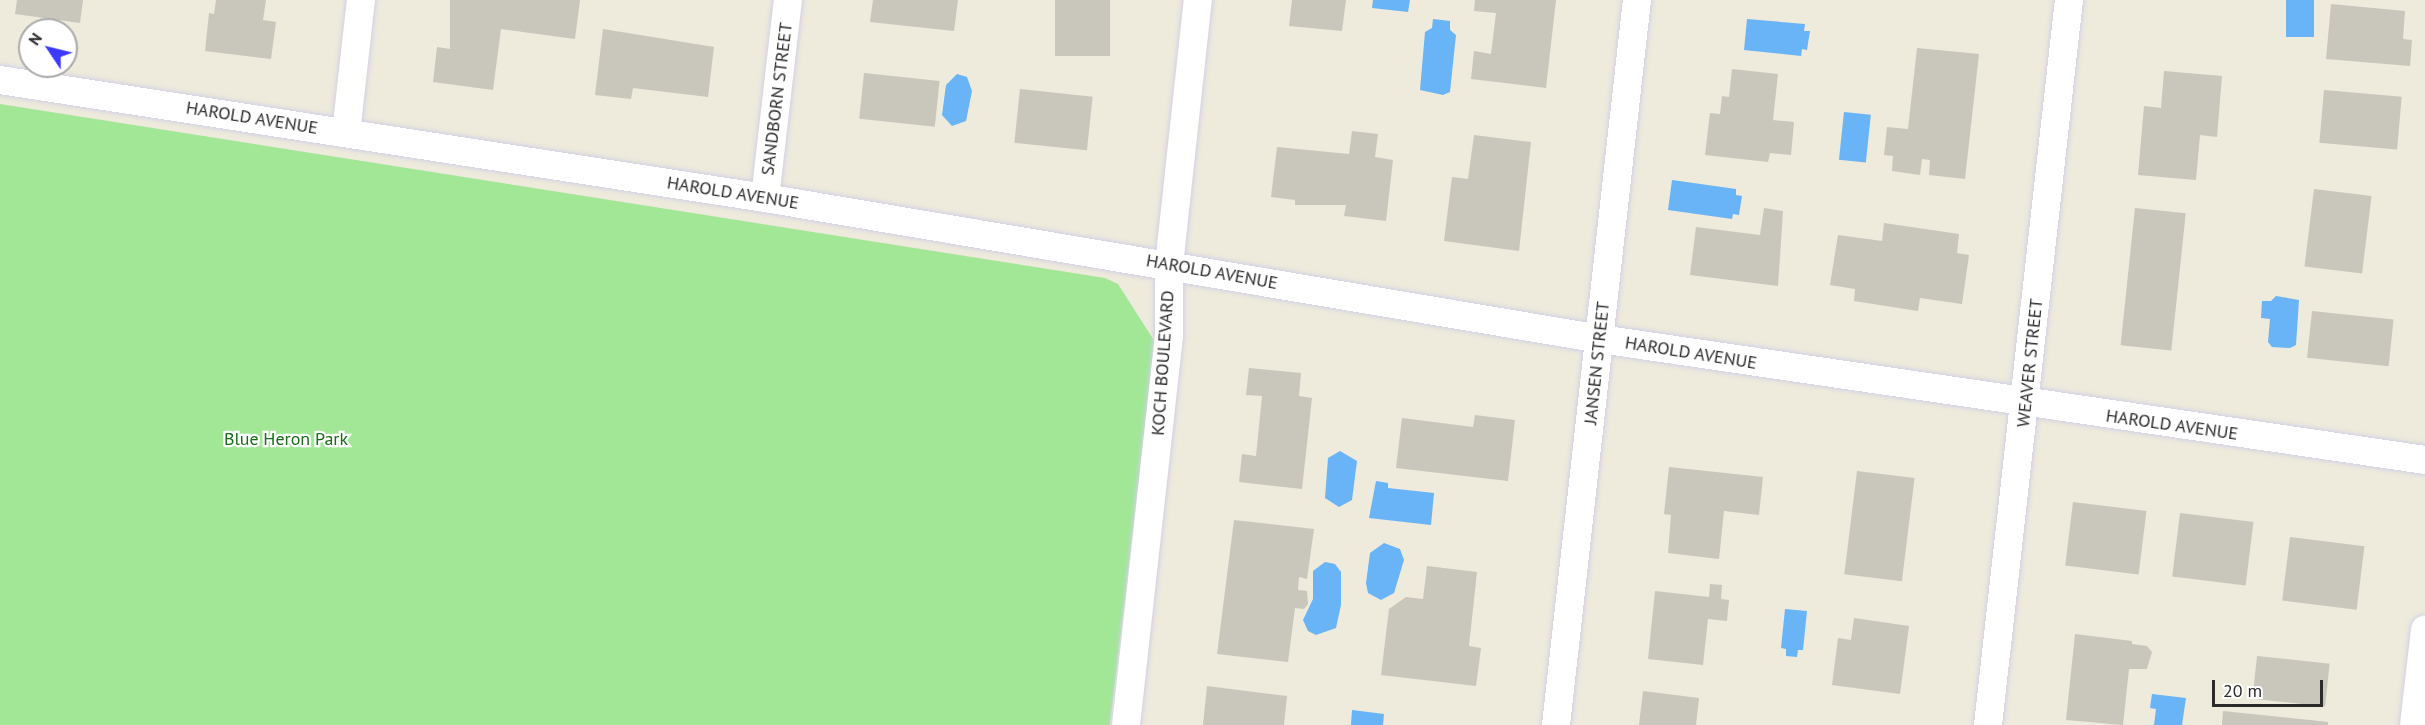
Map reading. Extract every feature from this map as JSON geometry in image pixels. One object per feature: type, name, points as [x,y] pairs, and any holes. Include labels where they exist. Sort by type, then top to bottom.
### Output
[{"type":"street","points":[[346,133],[361,0]]},
{"type":"street","name":"SANDBORN STREET","points":[[765,198],[788,0]]},
{"type":"street","name":"KOCH BOULEVARD","points":[[1126,725],[1169,335],[1169,265],[1198,0]]},
{"type":"street","name":"JANSEN STREET","points":[[1556,725],[1637,0]]},
{"type":"street","name":"WEAVER STREET","points":[[1988,725],[2026,404],[2069,0]]},
{"type":"street","name":"HAROLD AVENUE","points":[[0,80],[765,198],[1600,339],[2026,404],[2425,460]]},
{"type":"street","points":[[2414,725],[2425,630]]},
{"type":"green space","name":"Blue Heron Park","points":[[0,104],[1105,278],[1118,284],[1155,342],[1110,725],[0,725]]},
{"type":"water","points":[[1373,0],[1410,0],[1408,12],[1372,8]]},
{"type":"water","points":[[2286,0],[2314,0],[2314,37],[2286,37]]},
{"type":"water","points":[[1433,19],[1450,21],[1450,30],[1456,35],[1450,92],[1443,95],[1420,90],[1425,32],[1432,28]]},
{"type":"water","points":[[1747,19],[1805,24],[1804,31],[1810,31],[1807,50],[1802,49],[1801,56],[1744,50]]},
{"type":"water","points":[[957,74],[967,77],[972,91],[966,121],[952,126],[942,115],[946,85]]},
{"type":"water","points":[[1844,112],[1871,115],[1866,163],[1839,160]]},
{"type":"water","points":[[1672,180],[1736,189],[1736,195],[1742,196],[1739,215],[1733,214],[1732,219],[1668,210]]},
{"type":"water","points":[[2276,296],[2299,300],[2296,345],[2290,348],[2272,347],[2268,342],[2270,319],[2261,318],[2262,301],[2271,301]]},
{"type":"water","points":[[1340,451],[1357,461],[1352,500],[1339,507],[1325,498],[1328,458]]},
{"type":"water","points":[[1376,481],[1388,483],[1388,488],[1434,493],[1431,525],[1369,518]]},
{"type":"water","points":[[1384,543],[1400,549],[1404,560],[1394,593],[1381,600],[1368,593],[1366,583],[1370,553]]},
{"type":"water","points":[[1325,562],[1335,564],[1341,572],[1341,605],[1336,628],[1316,635],[1308,631],[1303,620],[1313,599],[1313,571]]},
{"type":"water","points":[[1785,609],[1807,611],[1803,650],[1798,650],[1797,657],[1786,656],[1786,649],[1781,648]]},
{"type":"water","points":[[2152,694],[2186,698],[2182,725],[2154,725],[2156,709],[2150,708]]},
{"type":"water","points":[[1352,710],[1384,714],[1383,725],[1351,725]]},
{"type":"building","points":[[17,0],[83,0],[80,23],[78,18],[44,18],[15,14]]},
{"type":"building","points":[[216,0],[266,0],[263,20],[276,22],[271,59],[205,51],[209,13],[214,14]]},
{"type":"building","points":[[450,0],[580,0],[575,39],[501,29],[493,90],[433,82],[437,47],[450,49]]},
{"type":"building","points":[[873,0],[958,0],[954,31],[870,22]]},
{"type":"building","points":[[1055,0],[1110,0],[1110,56],[1055,56]]},
{"type":"building","points":[[1292,0],[1346,0],[1342,31],[1289,26]]},
{"type":"building","points":[[1475,0],[1556,0],[1546,88],[1471,79],[1474,51],[1491,54],[1496,13],[1474,11]]},
{"type":"building","points":[[2331,4],[2405,11],[2403,39],[2412,40],[2410,66],[2326,59]]},
{"type":"building","points":[[603,29],[714,47],[708,97],[633,88],[631,99],[595,95]]},
{"type":"building","points":[[1917,48],[1979,54],[1965,179],[1929,175],[1930,160],[1922,159],[1920,175],[1892,171],[1893,156],[1884,155],[1887,127],[1908,129]]},
{"type":"building","points":[[1732,69],[1778,74],[1773,120],[1794,122],[1791,155],[1770,153],[1768,162],[1705,155],[1710,113],[1720,114],[1722,96],[1729,97]]},
{"type":"building","points":[[2164,71],[2222,76],[2217,137],[2200,135],[2196,180],[2138,175],[2144,106],[2161,108]]},
{"type":"building","points":[[864,73],[940,81],[935,127],[859,119]]},
{"type":"building","points":[[1020,89],[1093,97],[1087,150],[1014,143]]},
{"type":"building","points":[[2324,90],[2402,97],[2397,150],[2319,143]]},
{"type":"building","points":[[1352,131],[1378,134],[1375,157],[1393,160],[1386,221],[1344,216],[1346,205],[1295,205],[1295,200],[1271,197],[1277,147],[1349,154]]},
{"type":"building","points":[[1474,135],[1531,142],[1519,251],[1444,241],[1452,177],[1468,179]]},
{"type":"building","points":[[2314,189],[2372,196],[2362,273],[2304,266]]},
{"type":"building","points":[[1764,208],[1783,211],[1778,286],[1690,275],[1696,227],[1760,235]]},
{"type":"building","points":[[2135,208],[2186,213],[2171,351],[2121,345]]},
{"type":"building","points":[[1884,223],[1959,234],[1957,253],[1969,255],[1962,304],[1920,298],[1918,311],[1854,301],[1855,289],[1830,285],[1838,235],[1882,241]]},
{"type":"building","points":[[2312,311],[2394,320],[2389,366],[2307,358]]},
{"type":"building","points":[[1249,368],[1301,373],[1299,396],[1312,398],[1302,489],[1239,482],[1242,454],[1256,456],[1262,396],[1246,395]]},
{"type":"building","points":[[1475,415],[1515,420],[1508,481],[1396,468],[1402,418],[1473,427]]},
{"type":"building","points":[[1669,467],[1763,477],[1759,515],[1724,511],[1719,559],[1668,553],[1671,515],[1664,514]]},
{"type":"building","points":[[1857,471],[1915,478],[1902,581],[1844,574]]},
{"type":"building","points":[[2073,502],[2146,511],[2139,575],[2065,566]]},
{"type":"building","points":[[2180,513],[2253,522],[2246,586],[2172,577]]},
{"type":"building","points":[[1234,520],[1314,529],[1307,579],[1299,577],[1298,590],[1307,591],[1308,604],[1304,609],[1295,608],[1288,662],[1217,654]]},
{"type":"building","points":[[2290,537],[2364,546],[2357,610],[2282,601]]},
{"type":"building","points":[[1427,566],[1477,572],[1469,646],[1481,648],[1476,686],[1381,675],[1389,609],[1406,597],[1423,599]]},
{"type":"building","points":[[1710,584],[1722,585],[1721,599],[1729,600],[1727,621],[1708,619],[1703,665],[1648,659],[1655,591],[1709,597]]},
{"type":"building","points":[[1854,618],[1909,626],[1900,694],[1832,685],[1838,638],[1851,640]]},
{"type":"building","points":[[2075,634],[2132,641],[2132,644],[2147,646],[2152,652],[2147,669],[2129,669],[2123,725],[2066,720]]},
{"type":"building","points":[[2257,656],[2330,664],[2325,706],[2253,699]]},
{"type":"building","points":[[1207,686],[1287,696],[1284,725],[1203,725]]},
{"type":"building","points":[[1643,691],[1699,698],[1696,725],[1639,725]]},
{"type":"building","points":[[2223,711],[2328,722],[2328,725],[2222,725]]}]
